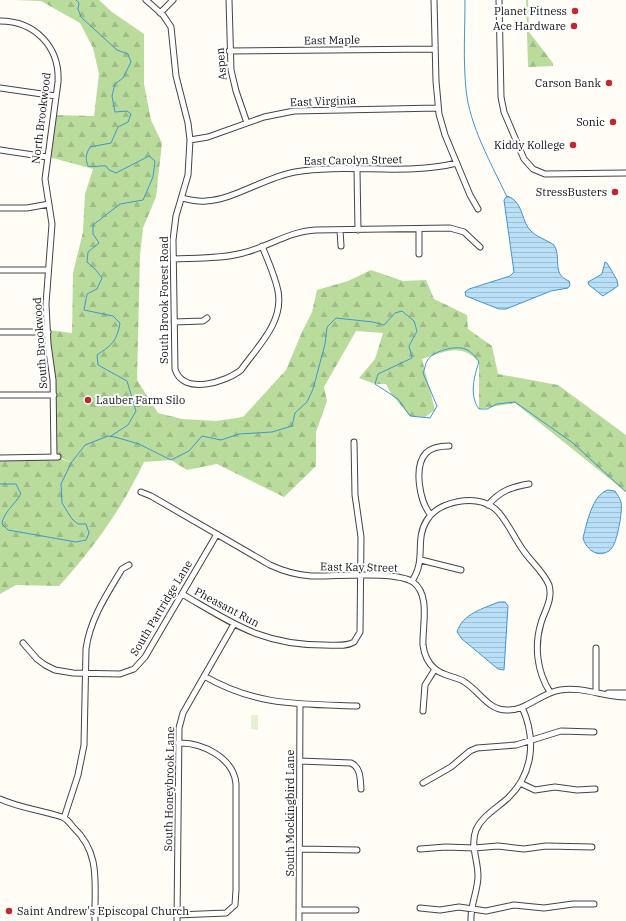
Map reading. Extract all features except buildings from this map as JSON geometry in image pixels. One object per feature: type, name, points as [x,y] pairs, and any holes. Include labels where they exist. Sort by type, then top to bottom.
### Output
[{"type":"street","name":"South Brook Forest Road","points":[[146,0],[168,21],[172,31],[176,76],[188,123],[190,140],[190,164],[173,235],[175,369],[179,378],[190,384],[214,383],[228,379],[241,370],[272,329],[277,318],[279,297],[262,246]]},
{"type":"street","points":[[160,13],[173,0]]},
{"type":"street","name":"Aspen","points":[[229,0],[229,51],[232,82],[248,123]]},
{"type":"street","points":[[434,0],[438,108],[443,130],[472,201],[478,209]]},
{"type":"street","points":[[499,0],[500,87],[503,104],[524,159],[533,169],[545,174],[626,173]]},
{"type":"street","name":"North Brookwood","points":[[0,21],[13,22],[28,26],[46,40],[54,55],[58,67],[56,96],[45,179],[49,204]]},
{"type":"street","name":"East Maple","points":[[229,51],[435,49]]},
{"type":"street","points":[[0,88],[56,96]]},
{"type":"street","name":"East Virginia","points":[[190,140],[218,134],[248,123],[294,111],[438,108]]},
{"type":"street","points":[[0,150],[47,157]]},
{"type":"street","name":"East Carolyn Street","points":[[182,198],[207,201],[218,199],[283,174],[313,170],[432,169],[457,164]]},
{"type":"street","points":[[357,170],[358,230]]},
{"type":"street","points":[[0,208],[27,208],[49,204]]},
{"type":"street","name":"South Brookwood","points":[[0,458],[56,457],[54,395],[48,332],[48,270],[52,229],[49,204]]},
{"type":"street","points":[[419,229],[419,254]]},
{"type":"street","points":[[173,259],[228,256],[262,246],[303,231],[419,229],[457,230],[470,237],[480,247]]},
{"type":"street","points":[[340,230],[341,246]]},
{"type":"street","points":[[0,270],[48,270]]},
{"type":"street","points":[[174,322],[203,321],[207,318]]},
{"type":"street","points":[[0,332],[48,332]]},
{"type":"street","points":[[0,394],[54,395]]},
{"type":"street","points":[[354,442],[355,495],[361,537],[361,576]]},
{"type":"street","points":[[431,515],[424,507],[420,496],[420,462],[430,450],[450,446]]},
{"type":"street","points":[[488,505],[505,490],[511,487],[529,484]]},
{"type":"street","name":"East Kay Street","points":[[141,492],[151,496],[270,565],[286,572],[313,576],[393,576],[412,581],[419,589],[423,598],[424,650],[428,661],[435,669]]},
{"type":"street","points":[[412,581],[419,569],[421,560],[422,533],[431,515],[441,508],[457,502],[470,501],[488,505],[500,515],[550,590],[549,603],[539,637],[538,664],[542,678],[550,692]]},
{"type":"street","name":"South Partridge Lane","points":[[23,643],[37,659],[50,668],[61,672],[120,674],[138,666],[145,657],[217,534]]},
{"type":"street","points":[[421,560],[461,570]]},
{"type":"street","points":[[64,818],[78,775],[84,746],[86,649],[92,624],[122,569],[129,565]]},
{"type":"street","name":"Pheasant Run","points":[[182,594],[234,624],[260,636],[290,643],[347,645],[357,639],[360,632],[361,576]]},
{"type":"street","name":"South Honeybrook Lane","points":[[177,918],[179,728],[183,713],[234,624]]},
{"type":"street","points":[[596,648],[596,692]]},
{"type":"street","points":[[423,711],[425,685],[435,669],[464,681],[477,691],[486,702],[497,708],[508,710],[522,707],[550,692],[575,689],[626,697]]},
{"type":"street","points":[[204,676],[227,688],[254,697],[280,703],[300,705],[357,706]]},
{"type":"street","points":[[603,694],[626,693]]},
{"type":"street","name":"South Mockingbird Lane","points":[[299,921],[300,705]]},
{"type":"street","points":[[470,921],[478,875],[474,837],[479,824],[509,797],[520,783],[531,757],[532,740],[529,724],[522,707]]},
{"type":"street","points":[[422,783],[451,767],[470,751],[477,748],[516,745],[561,731],[594,732]]},
{"type":"street","points":[[177,918],[224,914],[233,908],[236,894],[236,784],[234,772],[224,760],[202,747],[190,743],[178,743]]},
{"type":"street","points":[[300,761],[351,762],[356,766],[359,772],[361,789]]},
{"type":"street","points":[[520,783],[535,790],[555,787],[577,790],[595,789]]},
{"type":"street","points":[[0,798],[10,803],[64,818],[83,836],[93,856],[95,879],[95,921]]},
{"type":"street","points":[[420,849],[498,846],[522,849],[549,846],[592,847]]},
{"type":"street","points":[[300,849],[357,850]]},
{"type":"street","points":[[420,908],[440,910],[459,907],[486,911],[514,905],[544,908],[573,904],[594,904]]},
{"type":"street","points":[[299,910],[356,910]]},
{"type":"green space","points":[[15,0],[99,0],[112,12],[144,34],[144,84],[151,120],[162,143],[156,197],[143,228],[140,255],[137,380],[158,413],[182,419],[216,421],[243,417],[286,370],[312,312],[317,290],[348,281],[371,270],[403,281],[426,280],[434,299],[467,315],[468,329],[492,346],[498,374],[558,385],[626,435],[626,492],[515,403],[479,409],[479,362],[466,352],[452,350],[422,359],[435,410],[425,417],[410,416],[392,395],[386,384],[375,384],[359,378],[375,359],[383,333],[356,331],[324,387],[327,401],[316,432],[316,466],[284,497],[217,464],[187,470],[171,460],[144,462],[117,511],[84,557],[59,586],[16,585],[0,594],[0,458],[54,457],[74,463],[58,457],[54,424],[48,330],[72,333],[73,273],[83,232],[85,194],[93,169],[49,157],[53,115],[94,116],[99,74],[93,48],[80,23],[41,1]]},
{"type":"green space","points":[[526,0],[528,0],[529,32],[553,63],[553,66],[528,67]]},
{"type":"green space","points":[[251,715],[258,715],[258,730],[251,729]]},
{"type":"water","points":[[507,196],[512,198],[519,206],[530,230],[535,235],[554,245],[557,255],[558,270],[564,278],[569,281],[570,285],[568,288],[551,291],[506,309],[499,309],[466,296],[465,292],[469,289],[510,276],[514,272],[504,200]]},
{"type":"water","points":[[605,262],[617,280],[618,286],[603,296],[589,285],[588,282],[602,274]]},
{"type":"water","points":[[608,490],[615,491],[621,501],[620,519],[613,546],[607,552],[598,554],[590,550],[583,538],[588,518],[594,503],[602,493]]},
{"type":"water","points":[[499,602],[505,602],[508,606],[504,670],[498,669],[462,639],[457,632],[464,621],[474,612]]},
{"type":"waterway","points":[[76,0],[79,3],[78,9],[81,17],[117,50],[128,54],[131,62],[123,78],[115,84],[112,96],[115,112],[127,111],[131,114],[128,122],[118,127],[111,143],[90,147],[86,156],[88,166],[106,166],[109,170],[116,173],[149,156],[155,161],[153,177],[143,200],[120,204],[93,225],[93,234],[99,243],[88,252],[87,262],[102,278],[97,289],[87,294],[84,310],[113,316],[120,323],[113,342],[97,355],[98,365],[127,381],[136,411],[128,425],[111,436]]},
{"type":"waterway","points":[[465,0],[464,44],[468,103],[476,131],[507,197]]},
{"type":"waterway","points":[[0,484],[16,484],[21,494],[7,512],[3,520],[2,524],[8,530],[76,542],[86,540],[89,533],[86,524],[78,524],[72,519],[62,503],[61,484],[71,463],[85,445],[108,436],[115,437],[139,444],[171,460],[189,451],[202,436],[221,440],[239,434],[272,432],[292,426],[295,413],[307,402],[313,389],[325,344],[327,327],[336,318],[373,322],[384,325],[395,313],[402,311],[414,321],[417,331],[409,346],[412,358],[378,374],[375,384],[398,399],[410,416],[430,418],[437,406],[423,373],[426,362],[430,357],[450,348],[465,349],[473,354],[479,362],[475,373],[473,386],[474,398],[479,409],[487,409],[497,404],[515,402],[573,443],[626,492]]},
{"type":"place","name":"Planet Fitness","points":[[575,11]]},
{"type":"place","name":"Ace Hardware","points":[[574,26]]},
{"type":"place","name":"Carson Bank","points":[[609,83]]},
{"type":"place","name":"Sonic","points":[[613,122]]},
{"type":"place","name":"Kiddy Kollege","points":[[573,145]]},
{"type":"place","name":"StressBusters","points":[[615,192]]},
{"type":"place","name":"Lauber Farm Silo","points":[[88,400]]},
{"type":"place","name":"Saint Andrew's Episcopal Church","points":[[9,911]]}]
